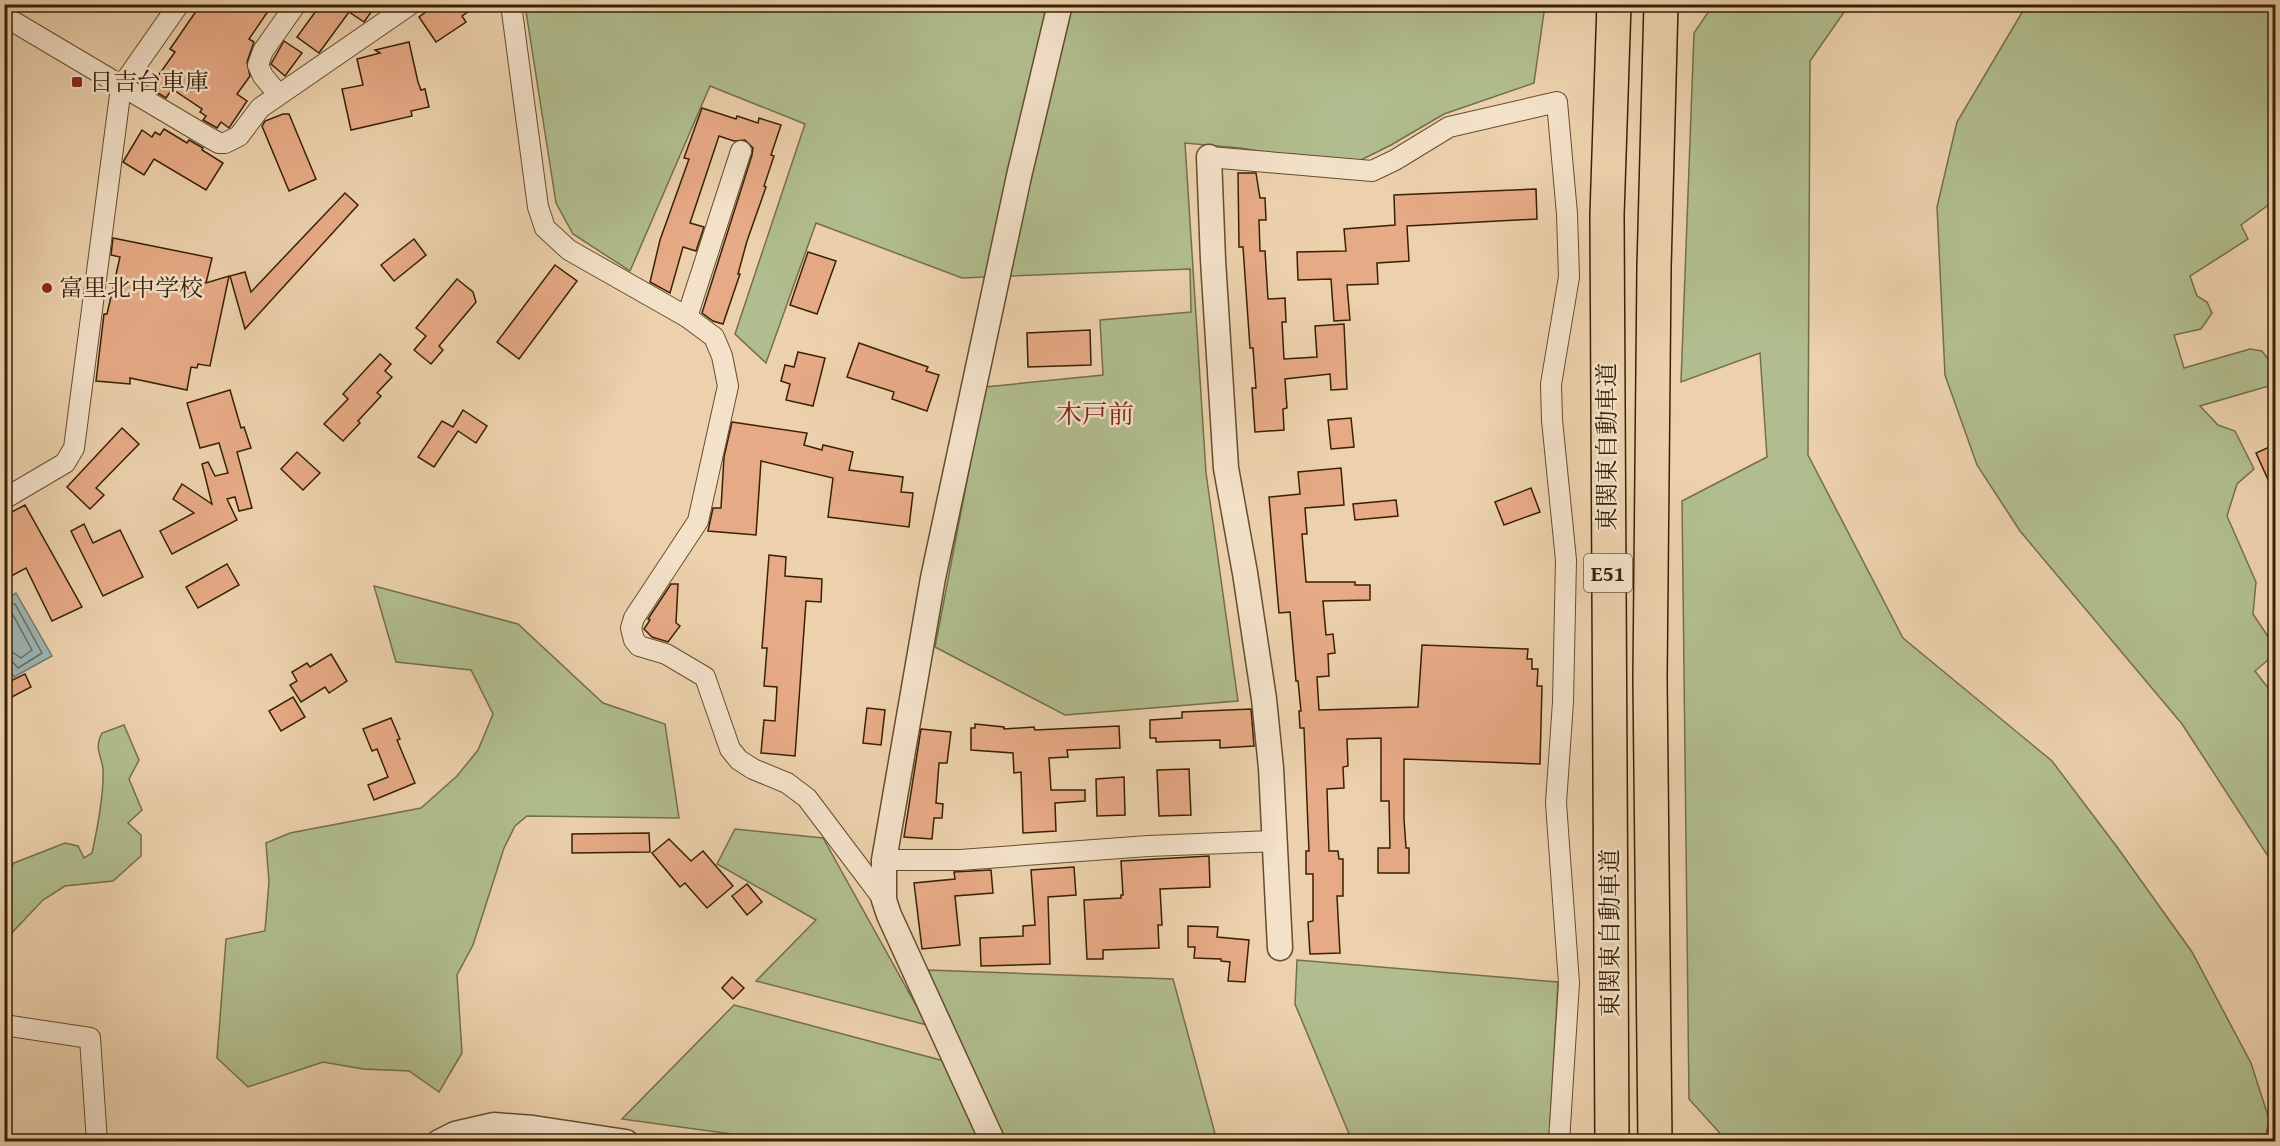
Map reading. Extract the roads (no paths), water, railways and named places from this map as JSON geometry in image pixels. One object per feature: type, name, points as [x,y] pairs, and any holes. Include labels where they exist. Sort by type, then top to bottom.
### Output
[{"type":"highway","name":"東関東自動車道","points":[[1612,1142],[1607,215],[1614,4]]},
{"type":"highway","name":"東関東自動車道","points":[[1654,1142],[1650,678],[1654,268],[1661,4]]},
{"type":"street","points":[[4,499],[65,463],[74,448],[121,87],[179,4]]},
{"type":"street","points":[[279,94],[263,76],[258,65],[263,51],[296,4]]},
{"type":"street","points":[[4,16],[121,87],[219,143],[225,143],[239,136],[260,108],[411,4]]},
{"type":"street","points":[[511,4],[538,207],[545,228],[569,250],[687,316],[714,337],[722,356],[728,386],[698,521],[634,618],[631,628],[634,640],[639,646],[666,654],[705,677],[730,749],[739,760],[753,769],[787,783],[807,798],[884,900],[903,948],[993,1142]]},
{"type":"street","points":[[884,900],[884,860],[933,578],[1019,176],[1060,4]]},
{"type":"street","points":[[1280,948],[1271,768],[1264,699],[1226,468],[1209,157],[1372,171],[1395,160],[1449,127],[1557,102],[1567,214],[1569,277],[1551,384],[1552,420],[1566,560],[1563,702],[1556,803],[1569,983],[1559,1142]]},
{"type":"street","points":[[687,316],[741,151]]},
{"type":"street","points":[[884,860],[960,860],[1148,846],[1275,841]]},
{"type":"street","points":[[4,1025],[90,1038],[97,1142]]},
{"type":"street","points":[[440,1142],[455,1134],[494,1125],[533,1128],[626,1142]]},
{"type":"water","points":[[16,593],[52,656],[14,677],[5,660],[4,600]]},
{"type":"place","name":"日吉台車庫","points":[[77,82]]},
{"type":"place","name":"富里北中学校","points":[[47,288]]},
{"type":"district","name":"木戸前","points":[[1095,414]]}]
